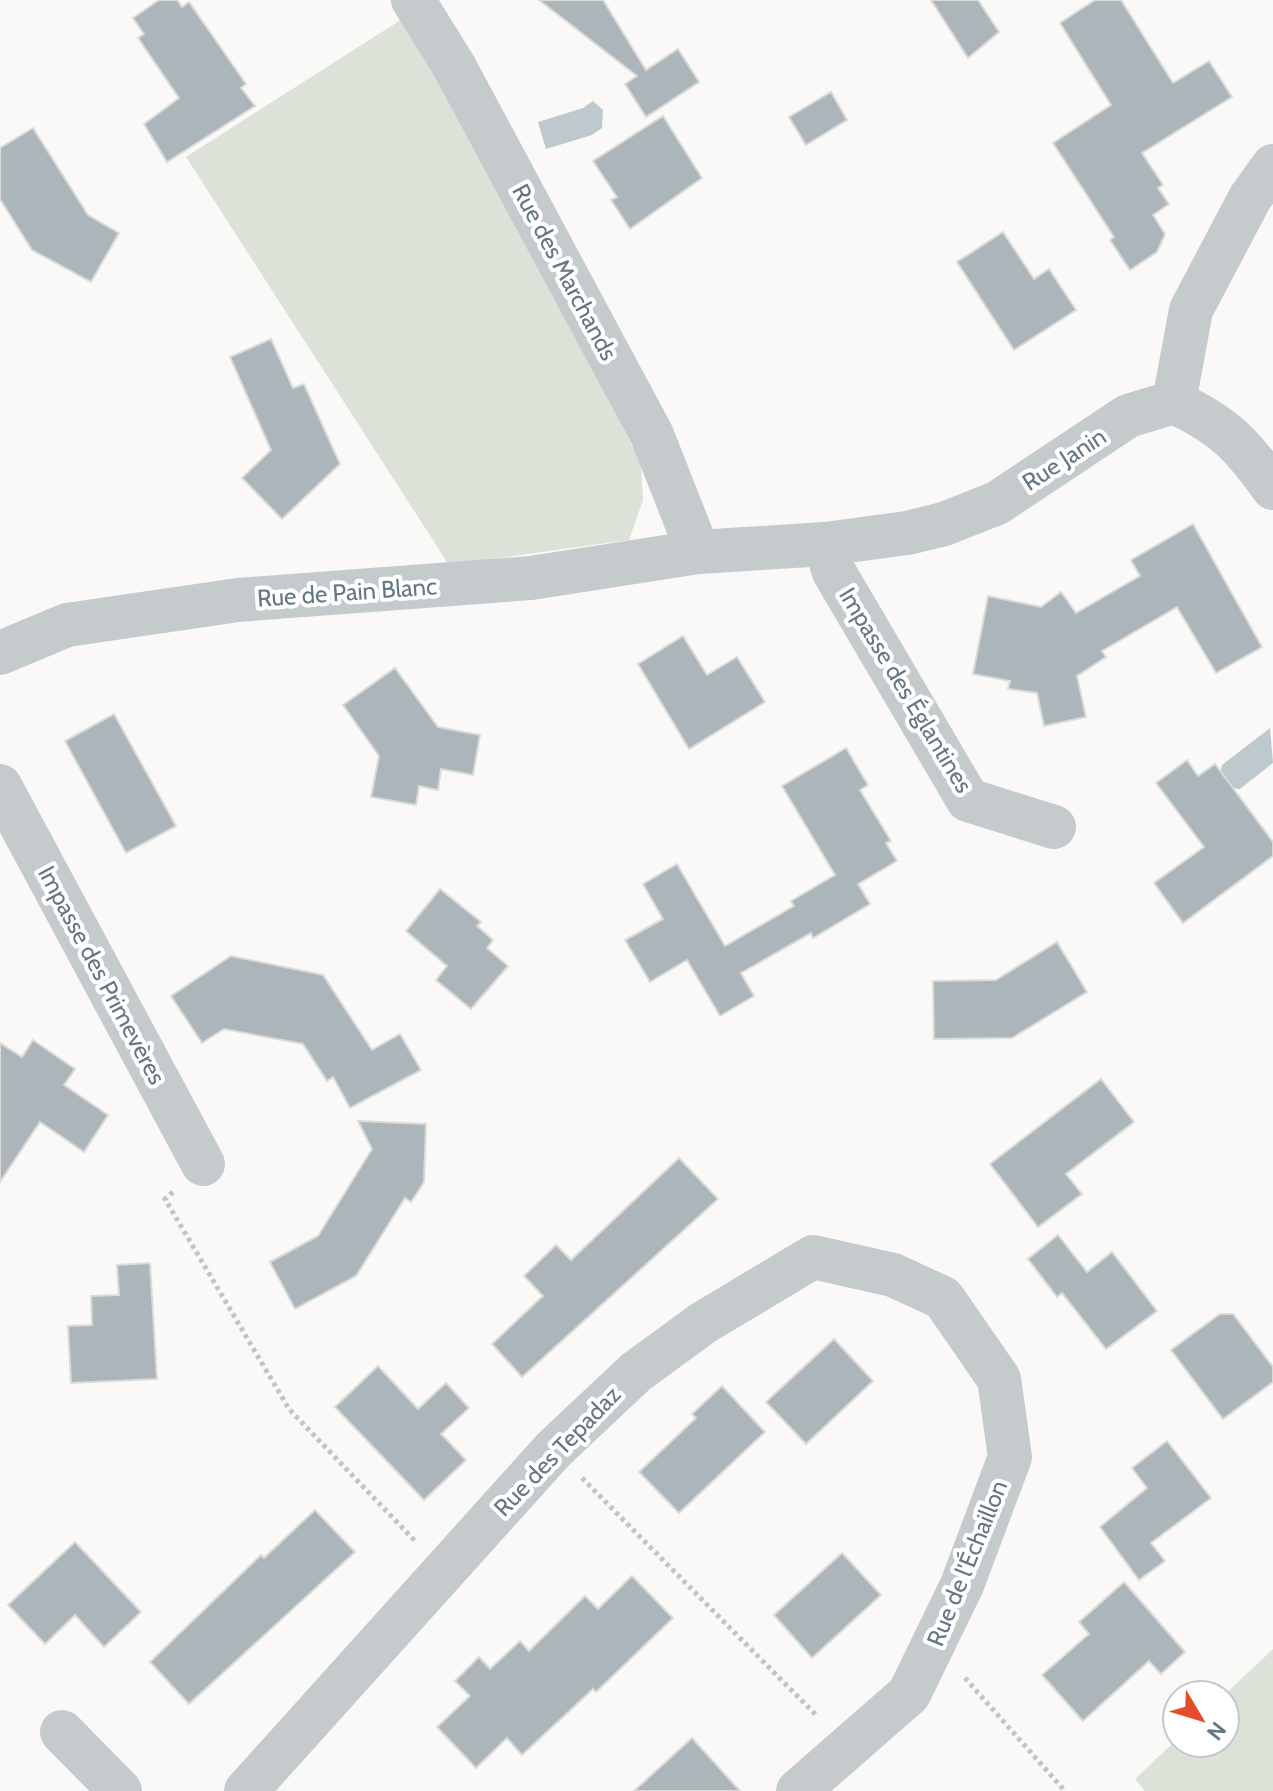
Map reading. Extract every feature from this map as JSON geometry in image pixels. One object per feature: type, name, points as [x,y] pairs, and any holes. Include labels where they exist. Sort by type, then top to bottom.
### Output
[{"type":"street","name":"Rue des Marchands","points":[[413,0],[454,66],[652,435],[698,552]]},
{"type":"street","points":[[1273,166],[1250,198],[1191,310],[1174,402],[1216,422],[1253,459],[1273,488]]},
{"type":"street","name":"Rue Janin","points":[[698,552],[825,544],[907,533],[944,524],[984,508],[1128,416],[1174,402]]},
{"type":"street","name":"Impasse des Églantines","points":[[825,544],[834,572],[968,800],[1054,827]]},
{"type":"street","name":"Rue de Pain Blanc","points":[[0,653],[67,625],[164,610],[238,600],[531,578],[698,552]]},
{"type":"street","name":"Impasse des Primevères","points":[[0,786],[203,1164]]},
{"type":"street","name":"Rue des Tepadaz","points":[[246,1791],[554,1449],[636,1372],[703,1323],[813,1257],[893,1275],[943,1298]]},
{"type":"street","name":"Rue de l'Échaillon","points":[[798,1791],[909,1694],[935,1644],[1010,1457],[999,1379],[943,1298]]},
{"type":"street","points":[[62,1732],[120,1791]]},
{"type":"path","points":[[203,1164],[165,1199],[289,1409],[444,1572]]},
{"type":"path","points":[[554,1449],[846,1746]]},
{"type":"path","points":[[935,1644],[1065,1791]]},
{"type":"shaded area","points":[[410,14],[641,463],[643,500],[629,540],[449,565],[186,157]]},
{"type":"shaded area","points":[[593,101],[603,110],[602,128],[592,135],[546,149],[538,122],[583,108]]},
{"type":"shaded area","points":[[1270,728],[1273,763],[1240,789],[1232,788],[1220,774],[1222,765]]},
{"type":"shaded area","points":[[1273,1649],[1273,1791],[1145,1791],[1135,1779],[1161,1754],[1161,1759],[1241,1759],[1241,1679]]},
{"type":"building","points":[[159,0],[177,0],[182,7],[189,2],[246,84],[241,88],[255,106],[167,162],[144,124],[179,98],[138,38],[144,34],[133,18]]},
{"type":"building","points":[[539,0],[603,0],[646,70],[678,49],[699,82],[646,117],[625,84],[637,76]]},
{"type":"building","points":[[931,0],[978,0],[999,32],[968,58]]},
{"type":"building","points":[[1095,0],[1121,0],[1173,83],[1209,61],[1232,97],[1142,153],[1163,185],[1158,188],[1169,204],[1153,215],[1165,234],[1157,252],[1130,270],[1110,240],[1114,237],[1053,143],[1111,105],[1060,23]]},
{"type":"building","points":[[831,92],[847,120],[806,145],[789,117]]},
{"type":"building","points":[[663,116],[702,178],[630,229],[611,200],[617,197],[593,161]]},
{"type":"building","points":[[33,128],[88,215],[119,233],[91,282],[32,250],[0,199],[0,148]]},
{"type":"building","points":[[1003,232],[1034,279],[1049,269],[1076,310],[1014,350],[957,262]]},
{"type":"building","points":[[271,339],[293,388],[304,384],[340,464],[282,519],[242,478],[271,450],[230,357]]},
{"type":"building","points":[[1193,524],[1262,647],[1216,673],[1177,607],[1102,651],[1106,657],[1077,676],[1086,717],[1044,726],[1037,693],[1008,689],[1010,681],[973,674],[988,596],[1041,607],[1061,592],[1076,613],[1140,576],[1131,560]]},
{"type":"building","points":[[683,636],[707,675],[737,657],[765,702],[689,749],[638,664]]},
{"type":"building","points":[[395,668],[438,727],[480,735],[473,775],[441,769],[438,790],[419,786],[416,805],[371,797],[379,756],[343,705]]},
{"type":"building","points":[[114,714],[176,826],[126,853],[65,741]]},
{"type":"building","points":[[846,748],[868,785],[860,790],[891,841],[886,843],[897,861],[858,884],[870,904],[813,938],[811,933],[741,973],[754,996],[720,1016],[687,960],[650,982],[625,940],[663,919],[643,884],[677,864],[725,946],[794,906],[791,901],[835,875],[782,786]]},
{"type":"building","points":[[1187,760],[1198,776],[1215,764],[1273,842],[1273,856],[1183,923],[1154,883],[1204,847],[1156,783]]},
{"type":"building","points":[[440,889],[481,922],[477,926],[493,940],[487,948],[508,966],[471,1009],[436,980],[447,966],[406,931]]},
{"type":"building","points":[[1057,942],[1087,992],[1012,1038],[934,1039],[933,981],[996,980]]},
{"type":"building","points":[[231,956],[323,975],[372,1050],[400,1034],[421,1070],[350,1108],[333,1077],[327,1081],[303,1044],[224,1029],[202,1043],[171,996]]},
{"type":"building","points":[[33,1040],[75,1069],[64,1085],[108,1115],[84,1152],[40,1122],[0,1182],[0,1043],[22,1057]]},
{"type":"building","points":[[1101,1079],[1134,1122],[1066,1174],[1082,1194],[1038,1227],[990,1164]]},
{"type":"building","points":[[358,1121],[426,1124],[424,1182],[411,1202],[405,1198],[356,1276],[295,1309],[270,1262],[318,1236],[372,1149]]},
{"type":"building","points":[[679,1158],[718,1199],[522,1377],[492,1344],[543,1296],[524,1276],[556,1245],[571,1260]]},
{"type":"building","points":[[1058,1235],[1087,1272],[1112,1252],[1157,1311],[1106,1349],[1062,1293],[1057,1297],[1028,1259]]},
{"type":"building","points":[[150,1263],[157,1379],[71,1383],[68,1326],[92,1325],[91,1296],[119,1295],[117,1265]]},
{"type":"building","points":[[1220,1314],[1233,1314],[1273,1367],[1273,1382],[1223,1419],[1171,1350]]},
{"type":"building","points":[[834,1339],[873,1381],[806,1444],[766,1402]]},
{"type":"building","points":[[378,1366],[418,1409],[446,1383],[469,1408],[441,1434],[466,1460],[424,1500],[335,1407]]},
{"type":"building","points":[[722,1386],[765,1432],[679,1513],[639,1472],[696,1418],[692,1414]]},
{"type":"building","points":[[1167,1441],[1211,1498],[1151,1543],[1165,1561],[1139,1580],[1100,1527],[1147,1488],[1132,1468]]},
{"type":"building","points":[[315,1510],[355,1552],[189,1704],[150,1662],[261,1555],[264,1558]]},
{"type":"building","points":[[75,1542],[141,1612],[104,1647],[75,1615],[45,1644],[8,1605]]},
{"type":"building","points":[[842,1553],[881,1595],[812,1658],[774,1615]]},
{"type":"building","points":[[632,1576],[673,1618],[596,1692],[593,1689],[522,1755],[507,1738],[476,1768],[437,1727],[470,1696],[455,1681],[479,1657],[490,1669],[520,1641],[529,1651],[585,1596],[598,1609]]},
{"type":"building","points":[[1124,1582],[1185,1652],[1161,1674],[1149,1661],[1083,1721],[1042,1675],[1089,1634],[1079,1622]]},
{"type":"building","points":[[692,1738],[740,1791],[634,1791]]}]
